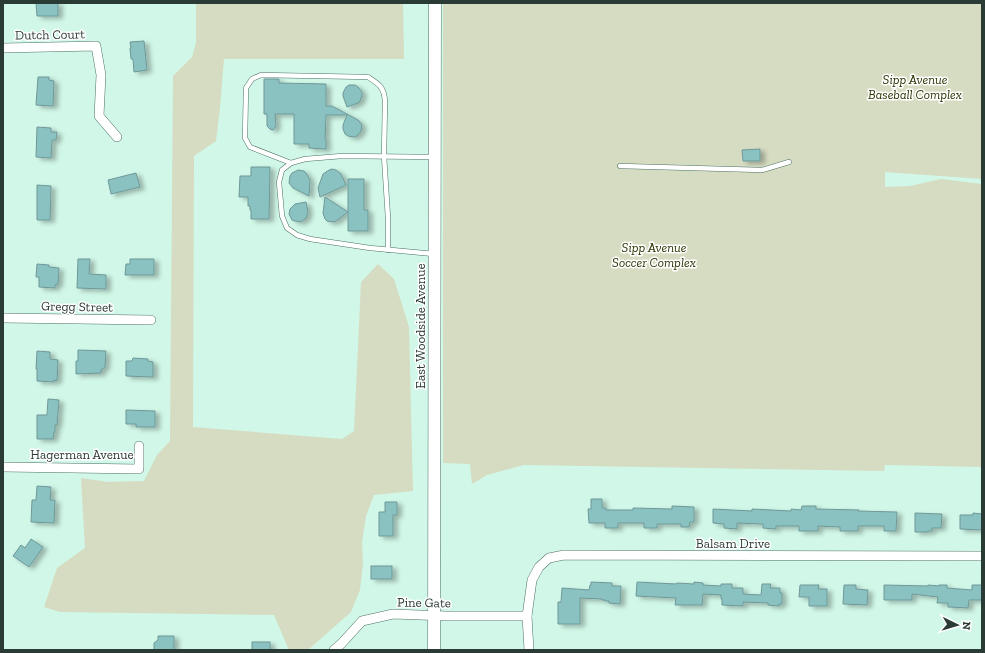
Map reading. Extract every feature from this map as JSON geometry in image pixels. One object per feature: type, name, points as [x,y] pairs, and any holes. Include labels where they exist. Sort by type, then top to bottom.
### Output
[{"type":"main road","name":"East Woodside Avenue","points":[[434,650],[435,3]]},
{"type":"street","name":"Dutch Court","points":[[3,48],[96,46],[101,75],[99,116],[117,137]]},
{"type":"street","name":"Gregg Street","points":[[3,318],[151,320]]},
{"type":"street","name":"Hagerman Avenue","points":[[3,467],[139,469],[139,446]]},
{"type":"street","name":"Balsam Drive","points":[[529,650],[527,616],[532,580],[539,567],[549,558],[564,555],[982,556]]},
{"type":"street","name":"Pine Gate","points":[[334,650],[362,621],[393,614],[527,616]]},
{"type":"lane","points":[[291,163],[250,147],[245,138],[246,88],[252,80],[261,75],[368,77],[378,83],[384,92],[385,101],[384,156],[388,218],[388,250]]},
{"type":"lane","points":[[434,157],[342,156],[305,160],[291,163],[282,170],[279,182],[282,216],[287,228],[297,235],[310,239],[388,250],[434,254]]},
{"type":"lane","points":[[620,166],[762,170],[789,162]]},
{"type":"green space","points":[[196,3],[403,3],[404,59],[224,59],[216,141],[194,156],[193,427],[342,439],[354,431],[361,282],[378,264],[394,279],[409,327],[413,491],[374,495],[366,516],[362,542],[363,564],[360,590],[351,612],[308,650],[289,650],[274,615],[60,612],[44,607],[57,568],[85,548],[81,478],[108,482],[144,481],[157,455],[170,441],[173,76],[192,57],[196,43]]},
{"type":"green space","name":"Sipp Avenue Soccer Complex","points":[[443,3],[982,3],[982,179],[885,172],[885,187],[910,186],[941,179],[982,184],[982,467],[885,465],[884,471],[524,465],[487,475],[472,484],[470,464],[443,463]]},
{"type":"building","points":[[36,3],[58,3],[58,16],[37,16]]},
{"type":"building","points":[[144,41],[147,70],[134,72],[133,59],[131,59],[130,42]]},
{"type":"building","points":[[38,77],[49,77],[49,80],[54,81],[53,106],[36,105]]},
{"type":"building","points":[[264,79],[279,79],[279,83],[326,84],[326,106],[332,106],[358,120],[362,125],[361,131],[357,136],[348,136],[345,134],[343,129],[347,115],[326,115],[326,149],[309,148],[309,144],[294,144],[294,114],[275,114],[276,126],[273,130],[267,126],[267,114],[264,114]]},
{"type":"building","points":[[349,85],[355,85],[358,87],[362,92],[362,95],[358,103],[347,107],[343,93]]},
{"type":"building","points":[[37,127],[51,128],[51,132],[57,132],[56,140],[52,140],[51,158],[36,157]]},
{"type":"building","points":[[760,149],[760,161],[743,161],[742,150]]},
{"type":"building","points":[[251,167],[270,167],[269,219],[251,219],[251,210],[250,206],[248,206],[248,197],[239,197],[240,176],[251,176]]},
{"type":"building","points":[[332,169],[341,174],[346,185],[320,197],[318,188],[323,174]]},
{"type":"building","points":[[298,170],[304,171],[310,180],[309,196],[293,188],[289,183],[292,173]]},
{"type":"building","points":[[136,173],[140,187],[111,194],[108,180]]},
{"type":"building","points":[[348,179],[364,179],[364,210],[368,210],[368,231],[348,231]]},
{"type":"building","points":[[37,185],[51,186],[50,220],[37,220]]},
{"type":"building","points":[[325,197],[348,212],[336,221],[327,221],[323,213]]},
{"type":"building","points":[[306,202],[308,212],[306,218],[301,222],[292,220],[289,214],[290,209],[295,204]]},
{"type":"building","points":[[78,259],[90,259],[89,274],[106,275],[106,289],[77,288]]},
{"type":"building","points":[[130,259],[154,259],[154,275],[125,275],[126,264],[130,264]]},
{"type":"building","points":[[37,264],[59,268],[58,284],[55,285],[55,288],[39,287],[39,277],[36,277]]},
{"type":"building","points":[[78,350],[106,351],[105,367],[101,370],[101,373],[76,374]]},
{"type":"building","points":[[37,351],[50,352],[50,359],[58,360],[57,381],[37,381]]},
{"type":"building","points":[[133,358],[148,359],[148,361],[153,362],[153,377],[126,376],[126,361],[132,361]]},
{"type":"building","points":[[48,399],[59,400],[57,425],[55,425],[53,439],[37,439],[37,415],[47,415]]},
{"type":"building","points":[[126,410],[155,411],[155,427],[136,427],[136,424],[126,424]]},
{"type":"building","points":[[37,486],[51,487],[50,500],[55,500],[54,523],[31,522],[32,500],[36,500]]},
{"type":"building","points":[[591,499],[602,499],[602,508],[606,508],[606,510],[633,510],[633,508],[672,509],[672,506],[694,507],[694,522],[690,522],[689,527],[681,527],[681,524],[657,524],[657,528],[644,528],[644,523],[618,523],[618,528],[605,528],[605,523],[589,523],[588,509],[591,509]]},
{"type":"building","points":[[385,502],[397,502],[397,515],[393,515],[393,536],[379,536],[379,512],[385,512]]},
{"type":"building","points":[[802,506],[816,506],[816,509],[897,512],[896,531],[884,531],[884,526],[858,526],[858,531],[840,531],[840,527],[818,526],[818,531],[799,531],[799,526],[776,526],[776,529],[763,528],[763,524],[737,523],[737,529],[724,528],[724,524],[713,523],[713,509],[791,511],[791,509],[801,510]]},
{"type":"building","points":[[915,513],[942,514],[941,528],[932,528],[932,531],[928,532],[915,532]]},
{"type":"building","points":[[973,513],[982,514],[982,530],[960,529],[960,515],[973,515]]},
{"type":"building","points":[[31,539],[43,547],[29,567],[13,556],[21,545],[25,548]]},
{"type":"building","points":[[371,566],[392,566],[392,579],[371,579]]},
{"type":"building","points":[[591,582],[612,583],[612,586],[621,586],[620,604],[609,603],[609,601],[602,599],[580,598],[580,624],[558,624],[558,602],[561,602],[562,588],[589,590]]},
{"type":"building","points":[[637,582],[694,584],[694,582],[703,583],[703,585],[721,586],[721,584],[732,584],[732,588],[743,588],[743,594],[761,595],[762,584],[771,584],[770,588],[780,588],[780,593],[782,593],[782,604],[779,604],[779,606],[768,605],[768,603],[743,602],[743,606],[722,605],[721,595],[703,594],[702,605],[675,605],[676,598],[636,596]]},
{"type":"building","points":[[800,585],[819,585],[818,589],[827,589],[827,606],[809,606],[809,597],[799,597]]},
{"type":"building","points":[[844,585],[856,585],[856,589],[868,590],[867,605],[843,604]]},
{"type":"building","points":[[884,585],[947,585],[947,588],[972,590],[972,585],[982,585],[982,600],[969,600],[968,608],[948,607],[948,603],[937,603],[938,597],[912,594],[912,600],[884,600]]},
{"type":"building","points":[[158,636],[174,636],[174,650],[154,650],[154,643],[158,640]]},
{"type":"building","points":[[252,642],[270,642],[270,650],[252,650]]},
{"type":"park label","name":"Sipp Avenue Baseball Complex","points":[[915,86]]}]
